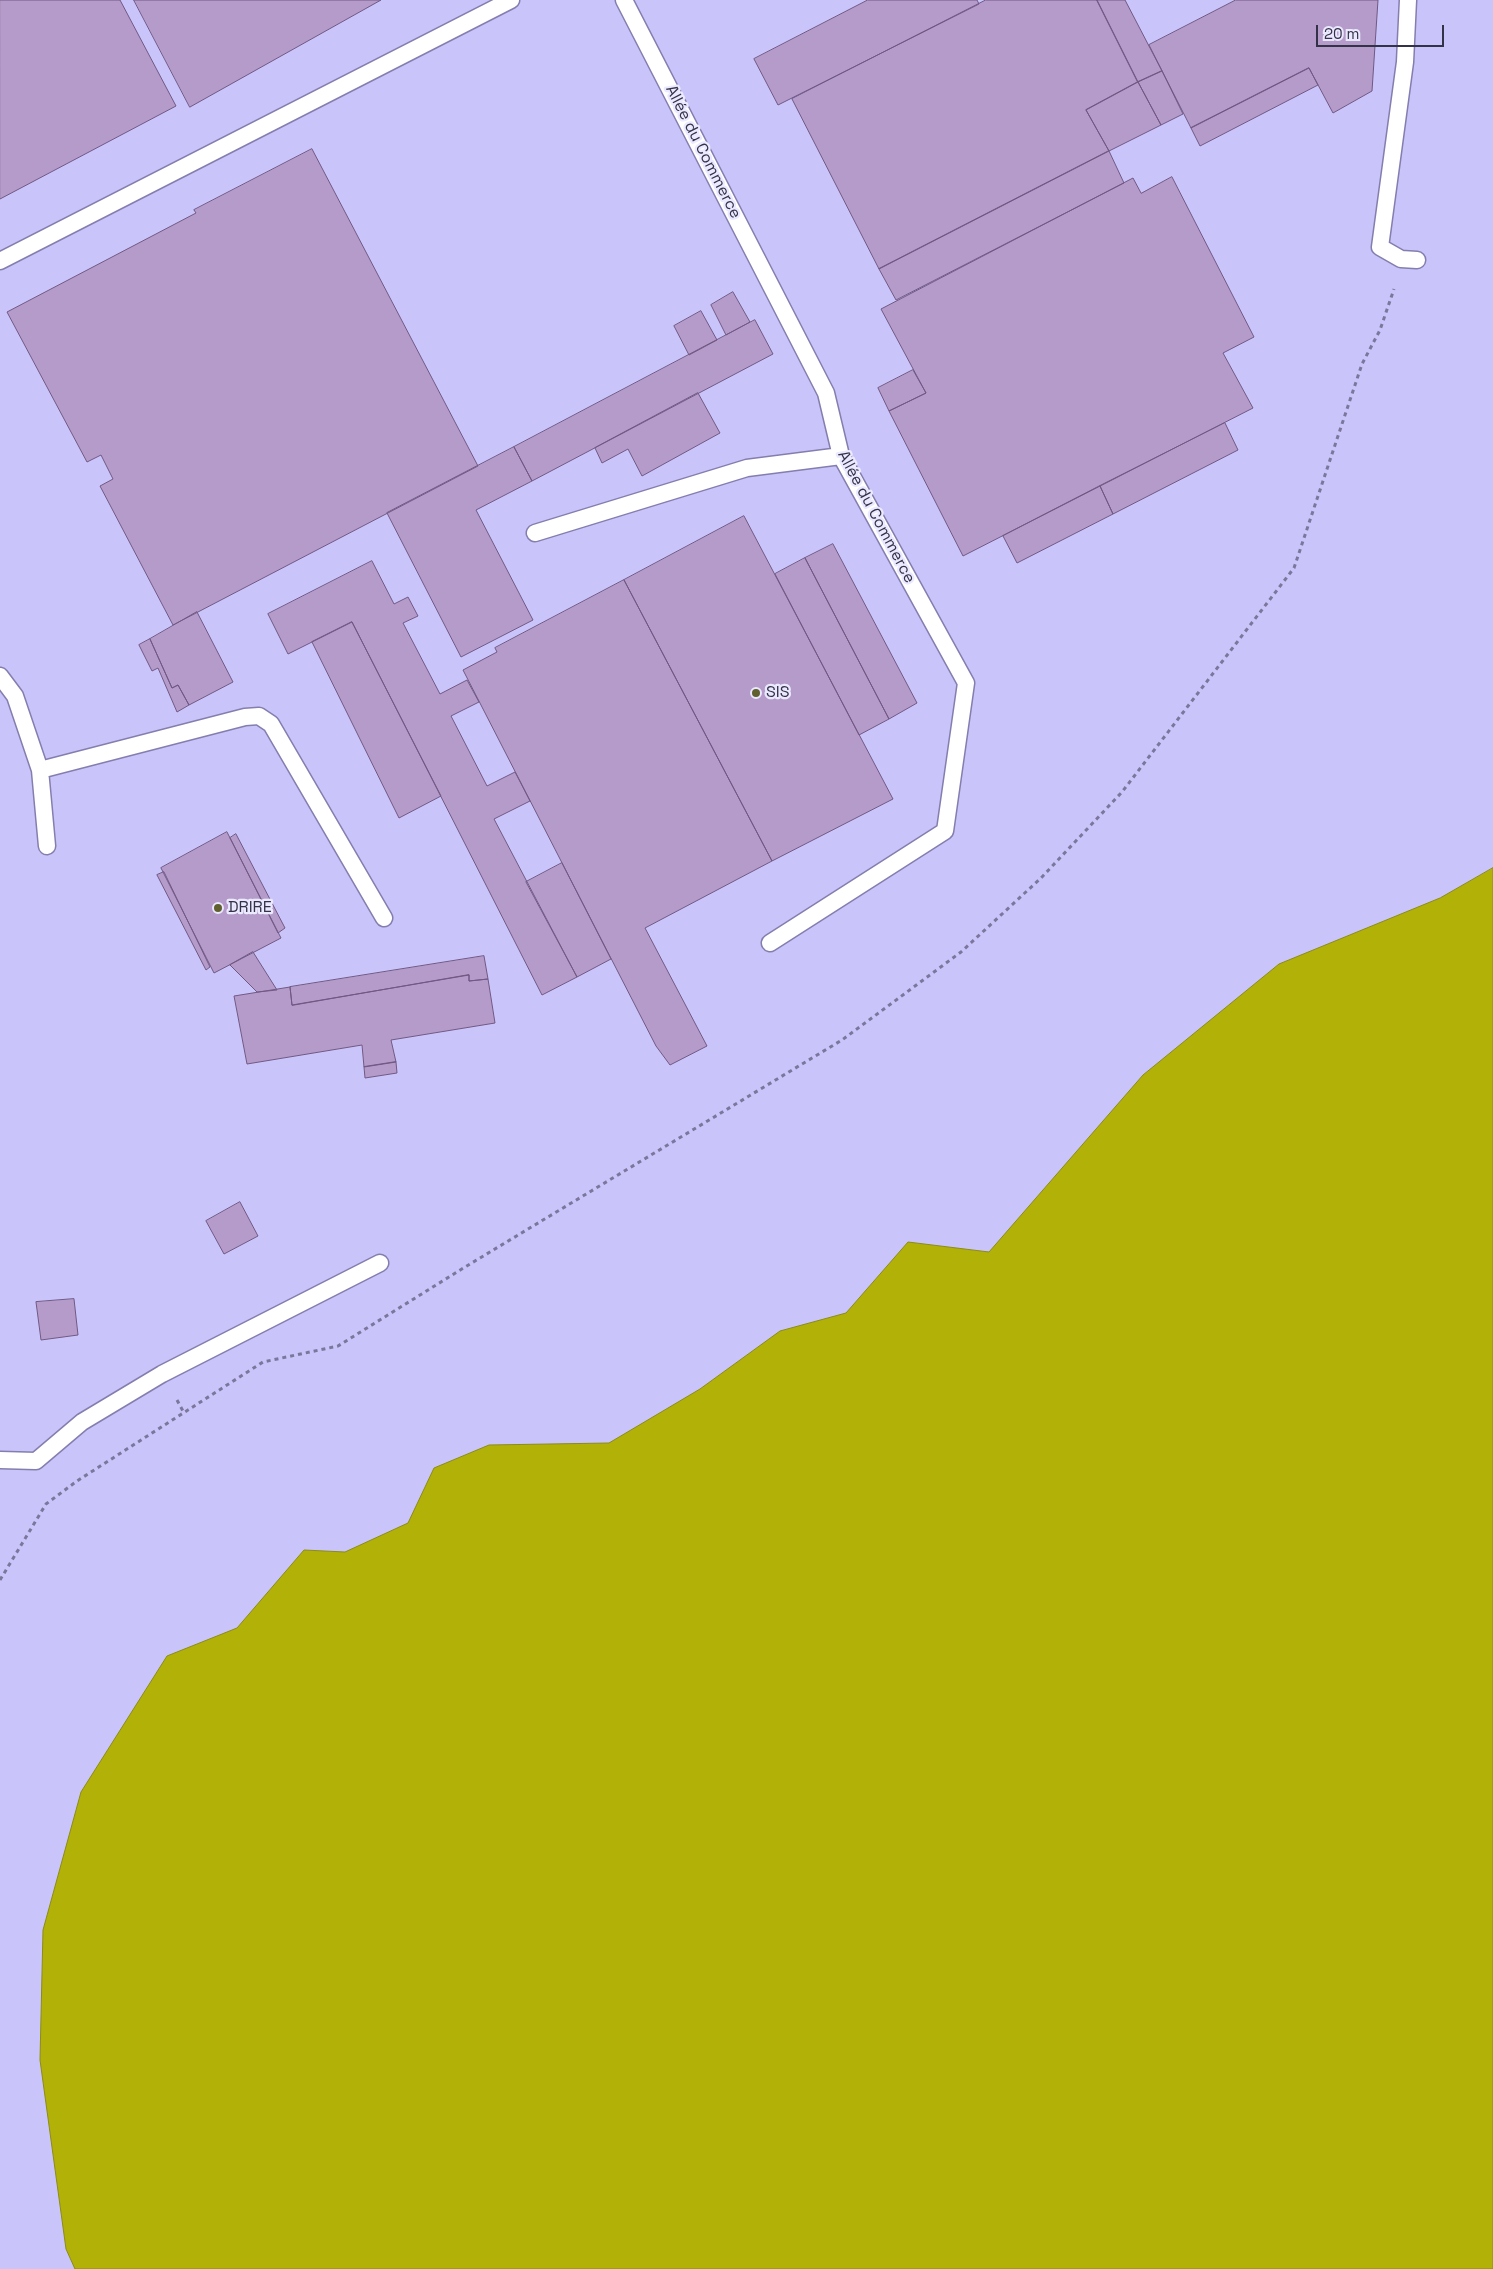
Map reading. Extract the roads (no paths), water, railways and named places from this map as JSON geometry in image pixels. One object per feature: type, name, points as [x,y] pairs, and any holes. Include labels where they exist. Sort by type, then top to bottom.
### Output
[{"type":"lane","points":[[0,261],[511,0]]},
{"type":"lane","name":"Allée du Commerce","points":[[624,0],[826,392],[841,456],[966,683],[945,831],[770,943]]},
{"type":"lane","points":[[1408,0],[1405,62],[1380,247],[1409,259]]},
{"type":"lane","points":[[535,533],[747,468],[841,456]]},
{"type":"lane","points":[[0,676],[15,696],[40,770],[47,846]]},
{"type":"lane","points":[[40,770],[244,717],[259,716],[271,724],[384,918]]},
{"type":"lane","points":[[0,1460],[36,1461],[82,1422],[162,1374],[380,1263]]},
{"type":"place","name":"SIS","points":[[756,693]]},
{"type":"place","name":"DRIRE","points":[[218,908]]}]
